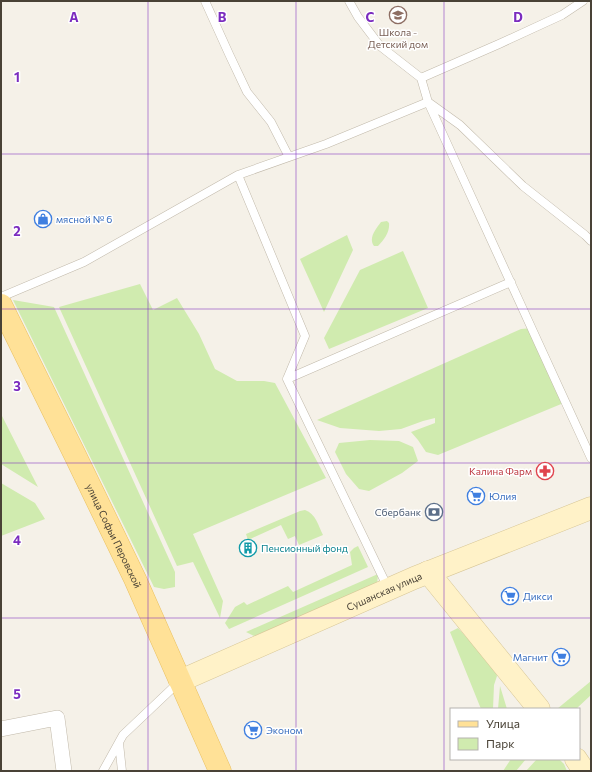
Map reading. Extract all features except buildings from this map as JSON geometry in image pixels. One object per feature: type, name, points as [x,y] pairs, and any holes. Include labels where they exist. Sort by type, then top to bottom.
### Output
[{"type":"main road","name":"улица Софьи Перовской","points":[[1,305],[74,452],[134,579],[220,771]]},
{"type":"main road","name":"Сушанская улица","points":[[180,681],[428,572],[591,508]]},
{"type":"main road","points":[[428,572],[538,708]]},
{"type":"main road","points":[[577,760],[584,771]]},
{"type":"street","points":[[1,729],[57,718],[64,771]]},
{"type":"lane","points":[[205,1],[247,92],[270,122],[289,157]]},
{"type":"lane","points":[[349,1],[358,17],[380,46],[421,78],[428,102],[591,458]]},
{"type":"lane","points":[[421,78],[562,15],[583,1]]},
{"type":"lane","points":[[1,296],[84,262],[238,175],[326,144],[428,102]]},
{"type":"lane","points":[[428,102],[460,125],[523,186],[591,241]]},
{"type":"lane","points":[[238,175],[305,336],[287,379],[389,589]]},
{"type":"lane","points":[[287,379],[511,282]]},
{"type":"lane","points":[[103,771],[123,735],[180,681]]},
{"type":"lane","points":[[119,743],[122,771]]},
{"type":"green space","points":[[387,221],[389,223],[389,230],[386,236],[378,246],[374,246],[372,243],[373,234],[381,222]]},
{"type":"green space","points":[[347,235],[353,250],[324,312],[300,259]]},
{"type":"green space","points":[[403,251],[428,308],[329,349],[324,338],[360,270]]},
{"type":"green space","points":[[140,284],[153,310],[177,298],[199,334],[215,369],[237,381],[264,381],[275,383],[326,478],[193,534],[223,601],[220,618],[193,562],[177,566],[59,307]]},
{"type":"green space","points":[[13,300],[54,307],[175,572],[175,587],[164,589],[154,587]]},
{"type":"green space","points":[[532,328],[566,402],[438,455],[426,452],[411,432],[435,423],[435,418],[401,429],[379,431],[340,428],[317,420],[521,329]]},
{"type":"green space","points":[[1,414],[38,487],[1,464]]},
{"type":"green space","points":[[370,440],[399,441],[413,447],[418,461],[402,473],[369,491],[359,489],[346,474],[335,452],[339,443]]},
{"type":"green space","points":[[1,483],[35,503],[45,519],[1,536]]},
{"type":"green space","points":[[305,510],[312,514],[323,535],[299,545],[295,536],[288,539],[281,525],[248,540],[246,534]]},
{"type":"green space","points":[[358,546],[368,567],[229,629],[225,623],[235,607],[244,602],[247,605],[288,586],[293,592],[352,565],[350,552]]},
{"type":"green space","points":[[378,574],[377,585],[254,636],[246,632]]},
{"type":"green space","points":[[458,628],[494,667],[497,676],[494,685],[493,708],[481,708],[450,632]]},
{"type":"green space","points":[[591,681],[591,695],[577,708],[558,708]]},
{"type":"green space","points":[[500,686],[507,708],[498,708]]},
{"type":"green space","points":[[510,760],[525,760],[516,771],[503,771]]},
{"type":"green space","points":[[536,760],[560,760],[564,764],[567,771],[526,771]]},
{"type":"place","name":"Школа - Детский дом","points":[[398,15]]},
{"type":"place","name":"мясной № 6","points":[[43,219]]},
{"type":"place","name":"Калина Фарм","points":[[545,471]]},
{"type":"place","name":"Юлия","points":[[476,496]]},
{"type":"place","name":"Сбербанк","points":[[434,512]]},
{"type":"place","name":"Пенсионный фонд","points":[[248,548]]},
{"type":"place","name":"Дикси","points":[[510,596]]},
{"type":"place","name":"Магнит","points":[[561,657]]},
{"type":"place","name":"Эконом","points":[[253,730]]}]
